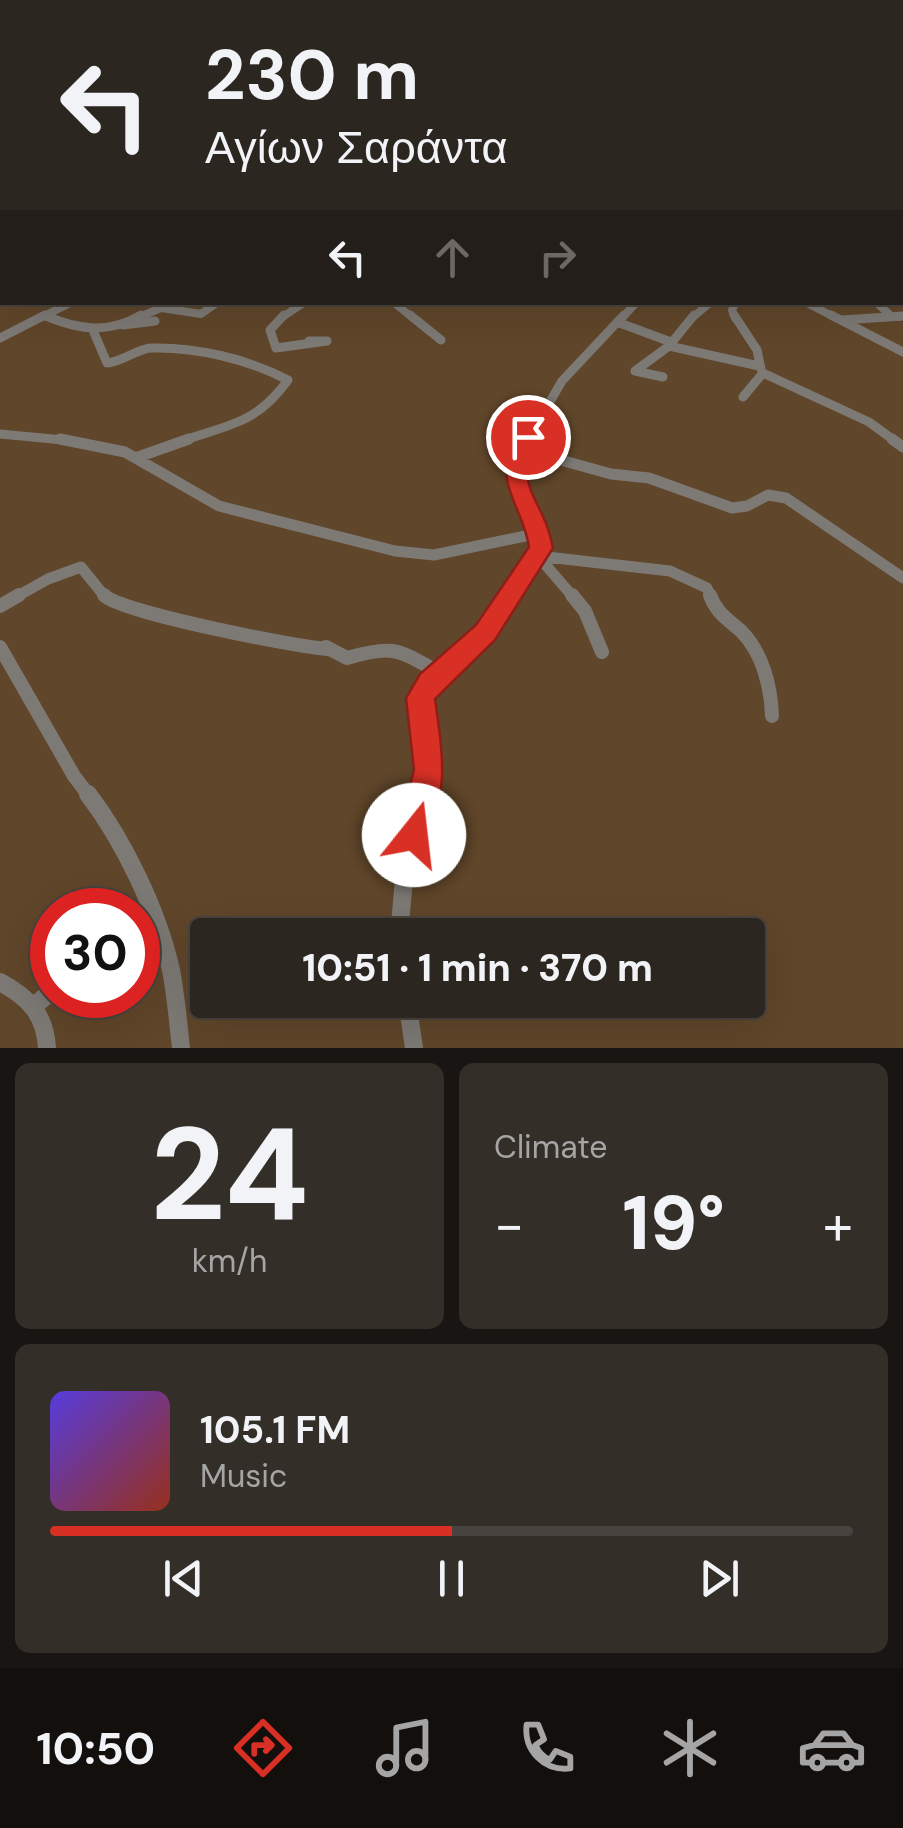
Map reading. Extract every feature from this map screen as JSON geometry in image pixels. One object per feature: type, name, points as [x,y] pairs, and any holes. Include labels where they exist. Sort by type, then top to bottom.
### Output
[{"type":"street","points":[[0,338],[66,305]]},
{"type":"street","points":[[123,325],[146,310],[171,307],[177,314],[196,314],[215,305]]},
{"type":"street","points":[[300,305],[270,330],[276,348],[309,341]]},
{"type":"street","points":[[398,305],[441,340]]},
{"type":"street","points":[[401,918],[404,879],[430,770],[419,706],[425,689],[486,632],[538,556],[540,533],[514,476],[521,449],[562,381],[634,305]]},
{"type":"street","points":[[663,378],[635,371],[670,344],[709,305]]},
{"type":"street","points":[[810,305],[903,352]]},
{"type":"street","points":[[879,305],[891,316]]},
{"type":"street","points":[[734,306],[736,324],[759,348],[761,370],[744,397]]},
{"type":"street","points":[[46,316],[76,329],[154,321]]},
{"type":"street","points":[[840,320],[903,316]]},
{"type":"street","points":[[618,322],[670,344],[761,370],[869,422],[903,447]]},
{"type":"street","points":[[92,328],[107,363],[121,362],[147,348],[249,360],[288,380],[269,406],[256,415],[138,458]]},
{"type":"street","points":[[0,434],[63,439],[138,458],[196,494],[231,510],[395,551],[434,555],[540,533]]},
{"type":"street","points":[[521,449],[611,474],[649,478],[726,507],[740,508],[768,494],[786,498],[903,578]]},
{"type":"street","points":[[538,556],[584,610],[602,652]]},
{"type":"street","points":[[538,556],[670,571],[707,588],[715,610],[746,636],[771,686],[772,716]]},
{"type":"street","points":[[0,606],[48,579],[81,567],[108,601],[126,610],[194,621],[287,646],[325,646],[348,658],[377,649],[396,649],[440,673]]},
{"type":"street","points":[[0,648],[74,776],[116,830],[140,888]]},
{"type":"street","points":[[160,939],[171,971],[181,1048]]},
{"type":"street","points":[[0,982],[30,1002]]},
{"type":"street","points":[[43,1018],[47,1048]]},
{"type":"street","points":[[410,1018],[414,1048]]},
{"type":"shaded area","points":[[0,305],[903,305],[903,1048],[0,1048]]},
{"type":"route","points":[[414,835],[430,770],[421,698],[430,682],[486,632],[541,548],[537,523],[514,476],[515,462],[528,437]]}]
